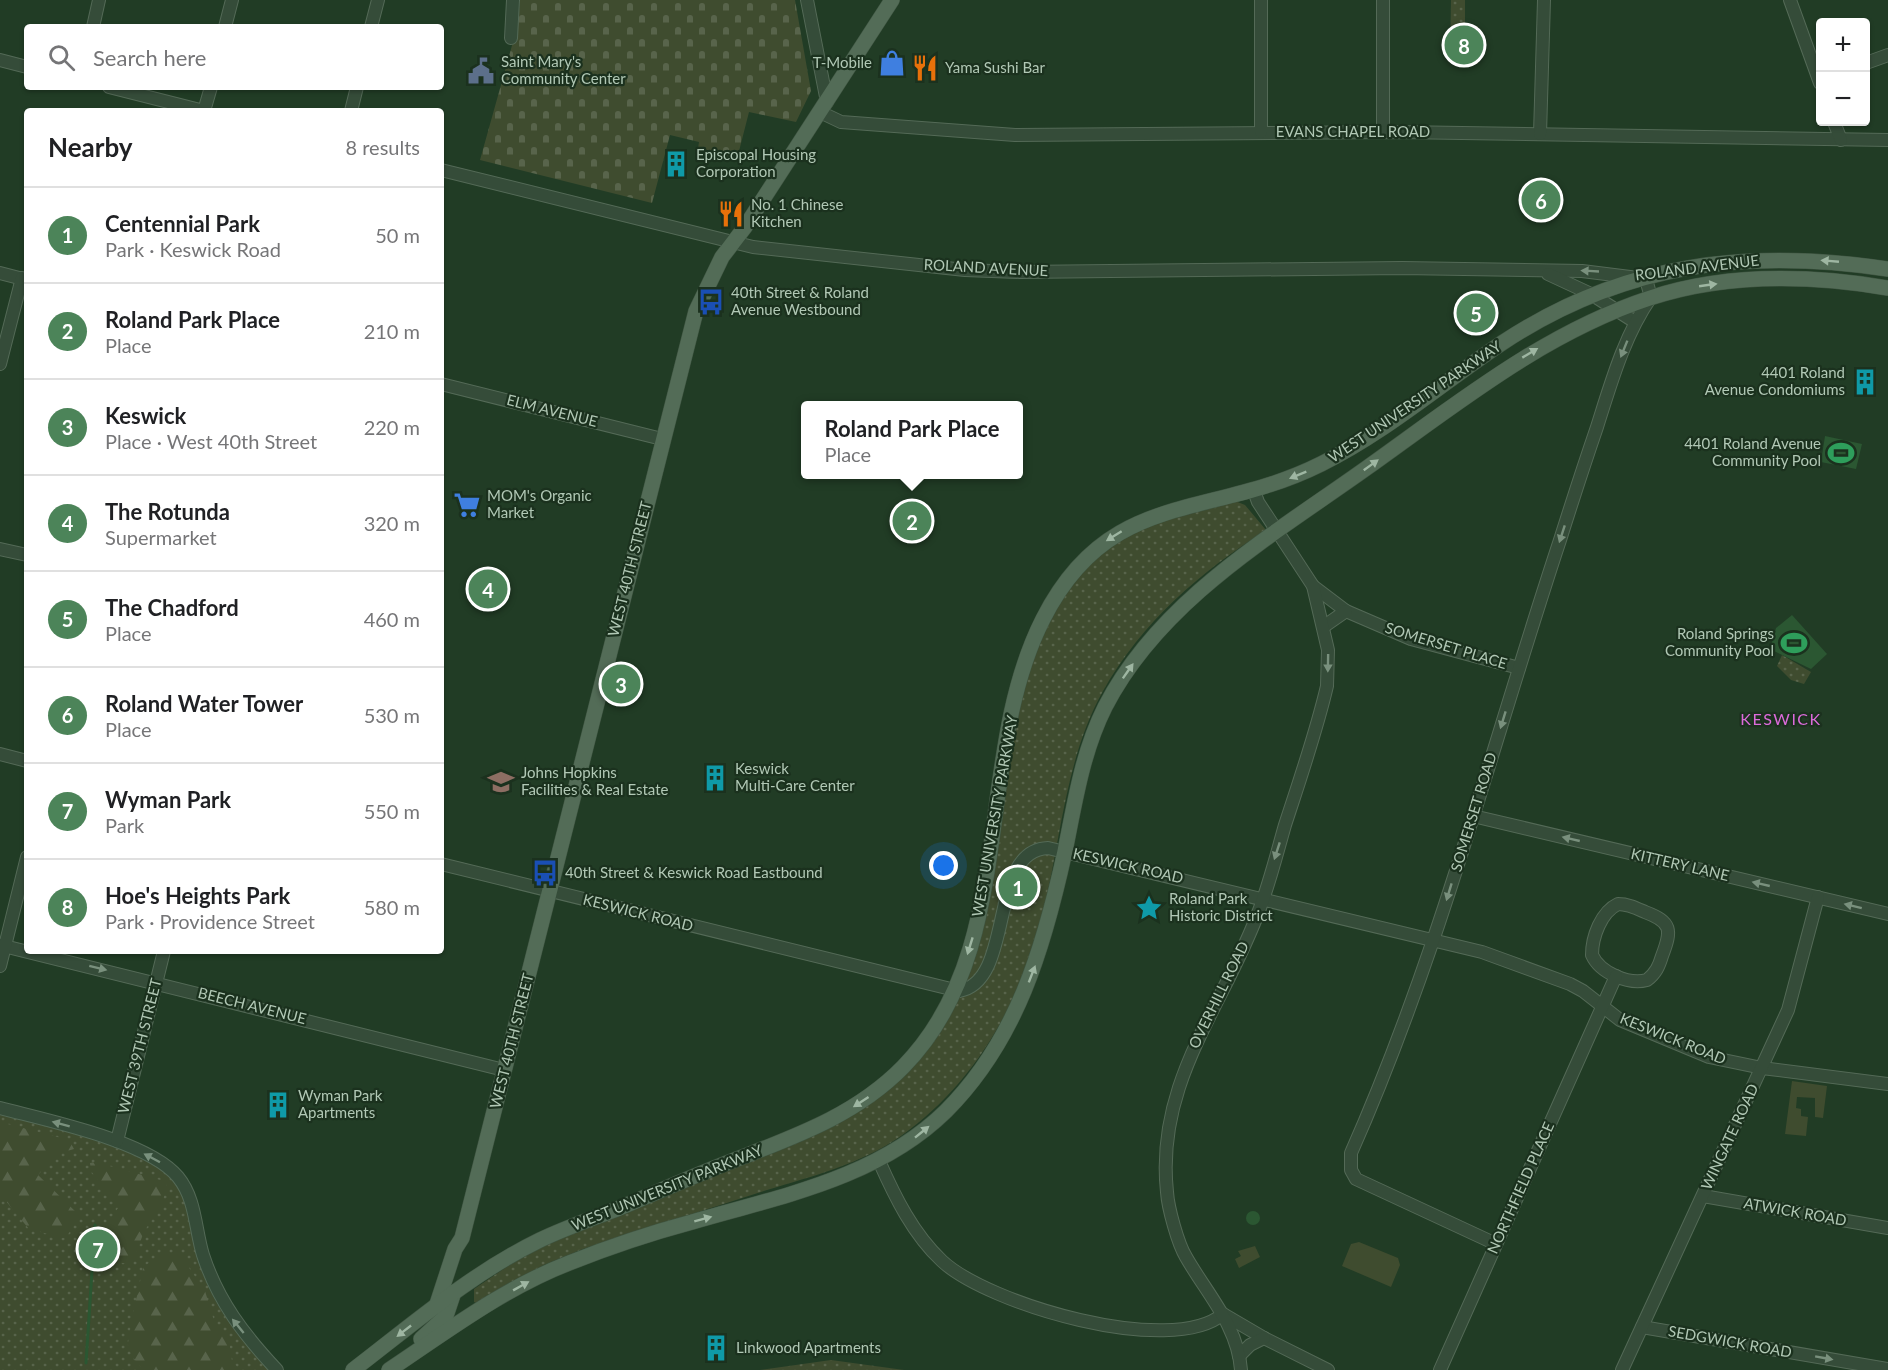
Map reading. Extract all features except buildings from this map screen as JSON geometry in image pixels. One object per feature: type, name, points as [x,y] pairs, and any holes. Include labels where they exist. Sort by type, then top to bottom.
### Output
[{"type":"main road","name":"WEST 40TH STREET","points":[[390,1369],[441,1322],[449,1309],[463,1252],[462,1238],[696,311],[712,275],[733,242],[746,227],[892,0]]},
{"type":"main road","name":"ROLAND AVENUE","points":[[1641,277],[1711,264],[1756,260],[1808,260],[1888,269]]},
{"type":"main road","name":"WEST UNIVERSITY PARKWAY","points":[[353,1370],[453,1294],[540,1240],[829,1122],[859,1104],[893,1077],[919,1049],[954,991],[976,924],[1015,701],[1031,646],[1051,604],[1083,559],[1099,545],[1126,528],[1159,514],[1254,491],[1300,475],[1345,452],[1517,333],[1591,294],[1641,277]]},
{"type":"main road","name":"ROLAND AVENUE","points":[[1618,311],[1651,297],[1692,287],[1773,279],[1825,280],[1888,288]]},
{"type":"main road","name":"WEST UNIVERSITY PARKWAY","points":[[390,1369],[491,1303],[563,1265],[647,1235],[826,1181],[879,1161],[907,1143],[947,1109],[980,1071],[1011,1024],[1041,952],[1082,767],[1098,722],[1119,684],[1163,627],[1186,603],[1278,532],[1527,355],[1554,339],[1618,311]]},
{"type":"main road","name":"WEST 40TH STREET","points":[[436,1307],[443,1292],[455,1249],[462,1238]]},
{"type":"street","points":[[94,24],[99,0]]},
{"type":"street","points":[[226,24],[232,0]]},
{"type":"street","points":[[372,24],[378,0]]},
{"type":"street","points":[[511,38],[513,0]]},
{"type":"street","points":[[807,0],[823,107]]},
{"type":"street","points":[[1261,0],[1261,132]]},
{"type":"street","points":[[1383,0],[1383,132]]},
{"type":"street","points":[[1540,134],[1544,0]]},
{"type":"street","points":[[1790,0],[1817,72]]},
{"type":"street","points":[[1870,62],[1888,55]]},
{"type":"street","points":[[0,60],[24,66]]},
{"type":"street","points":[[121,90],[192,108]]},
{"type":"street","points":[[205,108],[209,90]]},
{"type":"street","points":[[352,108],[356,90]]},
{"type":"street","name":"EVANS CHAPEL ROAD","points":[[823,107],[841,122],[984,134],[1383,132],[1888,140]]},
{"type":"street","points":[[1836,126],[1841,140]]},
{"type":"street","name":"ROLAND AVENUE","points":[[444,171],[753,247],[841,258],[1011,272],[1402,268],[1604,272],[1641,277]]},
{"type":"street","name":"ROLAND AVENUE","points":[[1542,271],[1591,294],[1618,311]]},
{"type":"street","points":[[0,273],[24,279],[0,364]]},
{"type":"street","points":[[1641,277],[1651,297]]},
{"type":"street","name":"SOMERSET ROAD","points":[[1496,1244],[1356,1179],[1351,1170],[1351,1153],[1393,1057],[1434,940],[1607,397],[1635,322],[1651,297]]},
{"type":"street","points":[[1618,311],[1635,322]]},
{"type":"street","name":"ELM AVENUE","points":[[444,385],[662,439]]},
{"type":"street","name":"OVERHILL ROAD","points":[[1241,1370],[1239,1356],[1223,1314],[1184,1255],[1167,1194],[1168,1138],[1177,1092],[1188,1057],[1234,969],[1263,899],[1327,686],[1328,650],[1313,586],[1254,491]]},
{"type":"street","points":[[0,549],[24,554]]},
{"type":"street","name":"SOMERSET PLACE","points":[[1313,586],[1346,611],[1411,639],[1519,668]]},
{"type":"street","points":[[1323,627],[1346,611]]},
{"type":"street","points":[[0,754],[24,760]]},
{"type":"street","name":"KITTERY LANE","points":[[1473,816],[1888,914]]},
{"type":"street","name":"KESWICK ROAD","points":[[444,865],[954,991],[972,987],[981,977],[995,943],[1013,878],[1025,858],[1039,848],[1065,851],[1482,952],[1583,991],[1625,1022],[1709,1057],[1762,1068],[1888,1084]]},
{"type":"street","points":[[0,966],[3,945],[24,868]]},
{"type":"street","name":"WINGATE ROAD","points":[[1622,1370],[1762,1068],[1792,998],[1818,897]]},
{"type":"street","points":[[1628,904],[1660,918],[1667,924],[1668,940],[1653,976],[1641,982],[1617,976],[1604,969],[1592,955],[1596,934],[1604,916],[1612,907],[1628,904]]},
{"type":"street","name":"BEECH AVENUE","points":[[3,945],[24,950]]},
{"type":"street","name":"BEECH AVENUE","points":[[40,954],[504,1070]]},
{"type":"street","name":"WEST 39TH STREET","points":[[117,1141],[163,954]]},
{"type":"street","name":"NORTHFIELD PLACE","points":[[1440,1370],[1617,976]]},
{"type":"street","points":[[0,1108],[117,1141],[167,1167],[187,1190],[203,1255],[220,1299],[232,1318],[277,1370]]},
{"type":"street","points":[[879,1161],[906,1215],[924,1241],[958,1273],[992,1290],[1033,1307],[1119,1328],[1147,1331],[1178,1332],[1214,1321],[1223,1314],[1264,1338],[1328,1370]]},
{"type":"street","name":"ATWICK ROAD","points":[[1703,1196],[1888,1228]]},
{"type":"street","name":"SEDGWICK ROAD","points":[[1642,1327],[1888,1369]]},
{"type":"street","points":[[1239,1356],[1250,1345],[1264,1338]]},
{"type":"green space","points":[[520,0],[795,0],[811,91],[796,122],[749,112],[737,159],[698,149],[699,142],[670,135],[652,203],[480,160],[518,24]]},
{"type":"green space","points":[[1451,0],[1465,0],[1465,27],[1478,26],[1478,64],[1450,62]]},
{"type":"green space","points":[[1235,501],[1245,505],[1266,530],[1241,546],[1174,601],[1136,643],[1118,666],[1103,691],[1091,716],[1073,770],[1044,909],[1023,974],[1010,1006],[993,1036],[952,1090],[901,1136],[853,1162],[583,1249],[544,1265],[476,1303],[474,1302],[474,1289],[536,1247],[738,1165],[913,1065],[945,1020],[965,980],[1013,735],[1030,669],[1055,607],[1073,578],[1096,552],[1109,542],[1125,533],[1162,519]]},
{"type":"green space","points":[[1782,655],[1811,672],[1804,684],[1791,680],[1777,666]]},
{"type":"green space","points":[[1792,1081],[1827,1086],[1823,1118],[1815,1117],[1815,1098],[1797,1097],[1796,1108],[1801,1109],[1801,1116],[1808,1117],[1806,1136],[1785,1134]]},
{"type":"green space","points":[[0,1115],[68,1132],[121,1150],[145,1160],[177,1184],[187,1204],[204,1276],[216,1302],[232,1326],[269,1370],[0,1370]]},
{"type":"green space","points":[[0,1122],[69,1140],[74,1149],[57,1154],[38,1175],[80,1216],[67,1236],[63,1238],[29,1229],[5,1200],[0,1198]]},
{"type":"green space","points":[[95,1162],[164,1181],[167,1184],[160,1207],[142,1237],[130,1264],[108,1261],[104,1229],[118,1208],[91,1171],[90,1163]]},
{"type":"green space","points":[[1359,1242],[1398,1258],[1400,1265],[1391,1287],[1342,1266],[1351,1244]]},
{"type":"green space","points":[[1255,1246],[1260,1257],[1239,1268],[1235,1259],[1241,1256],[1238,1251]]},
{"type":"green space","points":[[179,1253],[205,1291],[216,1327],[229,1340],[232,1361],[240,1370],[144,1370],[131,1353],[128,1342],[144,1266],[164,1254]]},
{"type":"green space","points":[[831,1360],[904,1370],[760,1370]]},
{"type":"shaded area","name":"4401 Roland Avenue Community Pool","points":[[1825,436],[1862,444],[1856,469],[1821,462]]},
{"type":"shaded area","name":"Roland Springs Community Pool","points":[[1792,615],[1827,654],[1811,669],[1770,649],[1776,628]]},
{"type":"shaded area","points":[[1253,1211],[1258,1213],[1260,1218],[1258,1223],[1253,1225],[1248,1223],[1246,1218],[1248,1213]]},
{"type":"waterway","points":[[86,1363],[95,1225]]},
{"type":"place","name":"Hoe's Heights Park","points":[[1464,45]]},
{"type":"place","name":"T-Mobile","points":[[892,63]]},
{"type":"place","name":"Yama Sushi Bar","points":[[925,68]]},
{"type":"place","name":"Saint Mary's Community Center","points":[[481,71]]},
{"type":"place","name":"Episcopal Housing Corporation","points":[[676,164]]},
{"type":"place","name":"Roland Water Tower","points":[[1541,200]]},
{"type":"place","name":"No. 1 Chinese Kitchen","points":[[731,214]]},
{"type":"place","name":"40th Street & Roland Avenue Westbound","points":[[711,302]]},
{"type":"place","name":"The Chadford","points":[[1476,313]]},
{"type":"place","name":"4401 Roland Avenue Condomiums","points":[[1865,382]]},
{"type":"place","name":"4401 Roland Avenue Community Pool","points":[[1841,453]]},
{"type":"place","name":"MOM's Organic Market","points":[[467,505]]},
{"type":"place","name":"Roland Park Place","points":[[912,521]]},
{"type":"place","name":"The Rotunda","points":[[488,589]]},
{"type":"place","name":"Roland Springs Community Pool","points":[[1794,643]]},
{"type":"place","name":"Keswick","points":[[621,684]]},
{"type":"place","name":"Keswick Multi-Care Center","points":[[715,778]]},
{"type":"place","name":"Johns Hopkins Facilities & Real Estate","points":[[501,782]]},
{"type":"place","name":"40th Street & Keswick Road Eastbound","points":[[545,873]]},
{"type":"place","name":"Centennial Park","points":[[1018,887]]},
{"type":"place","name":"Roland Park Historic District","points":[[1149,908]]},
{"type":"place","name":"Wyman Park Apartments","points":[[278,1105]]},
{"type":"place","name":"Wyman Park","points":[[98,1249]]},
{"type":"place","name":"Linkwood Apartments","points":[[716,1348]]},
{"type":"district","name":"KESWICK","points":[[1781,719]]}]
